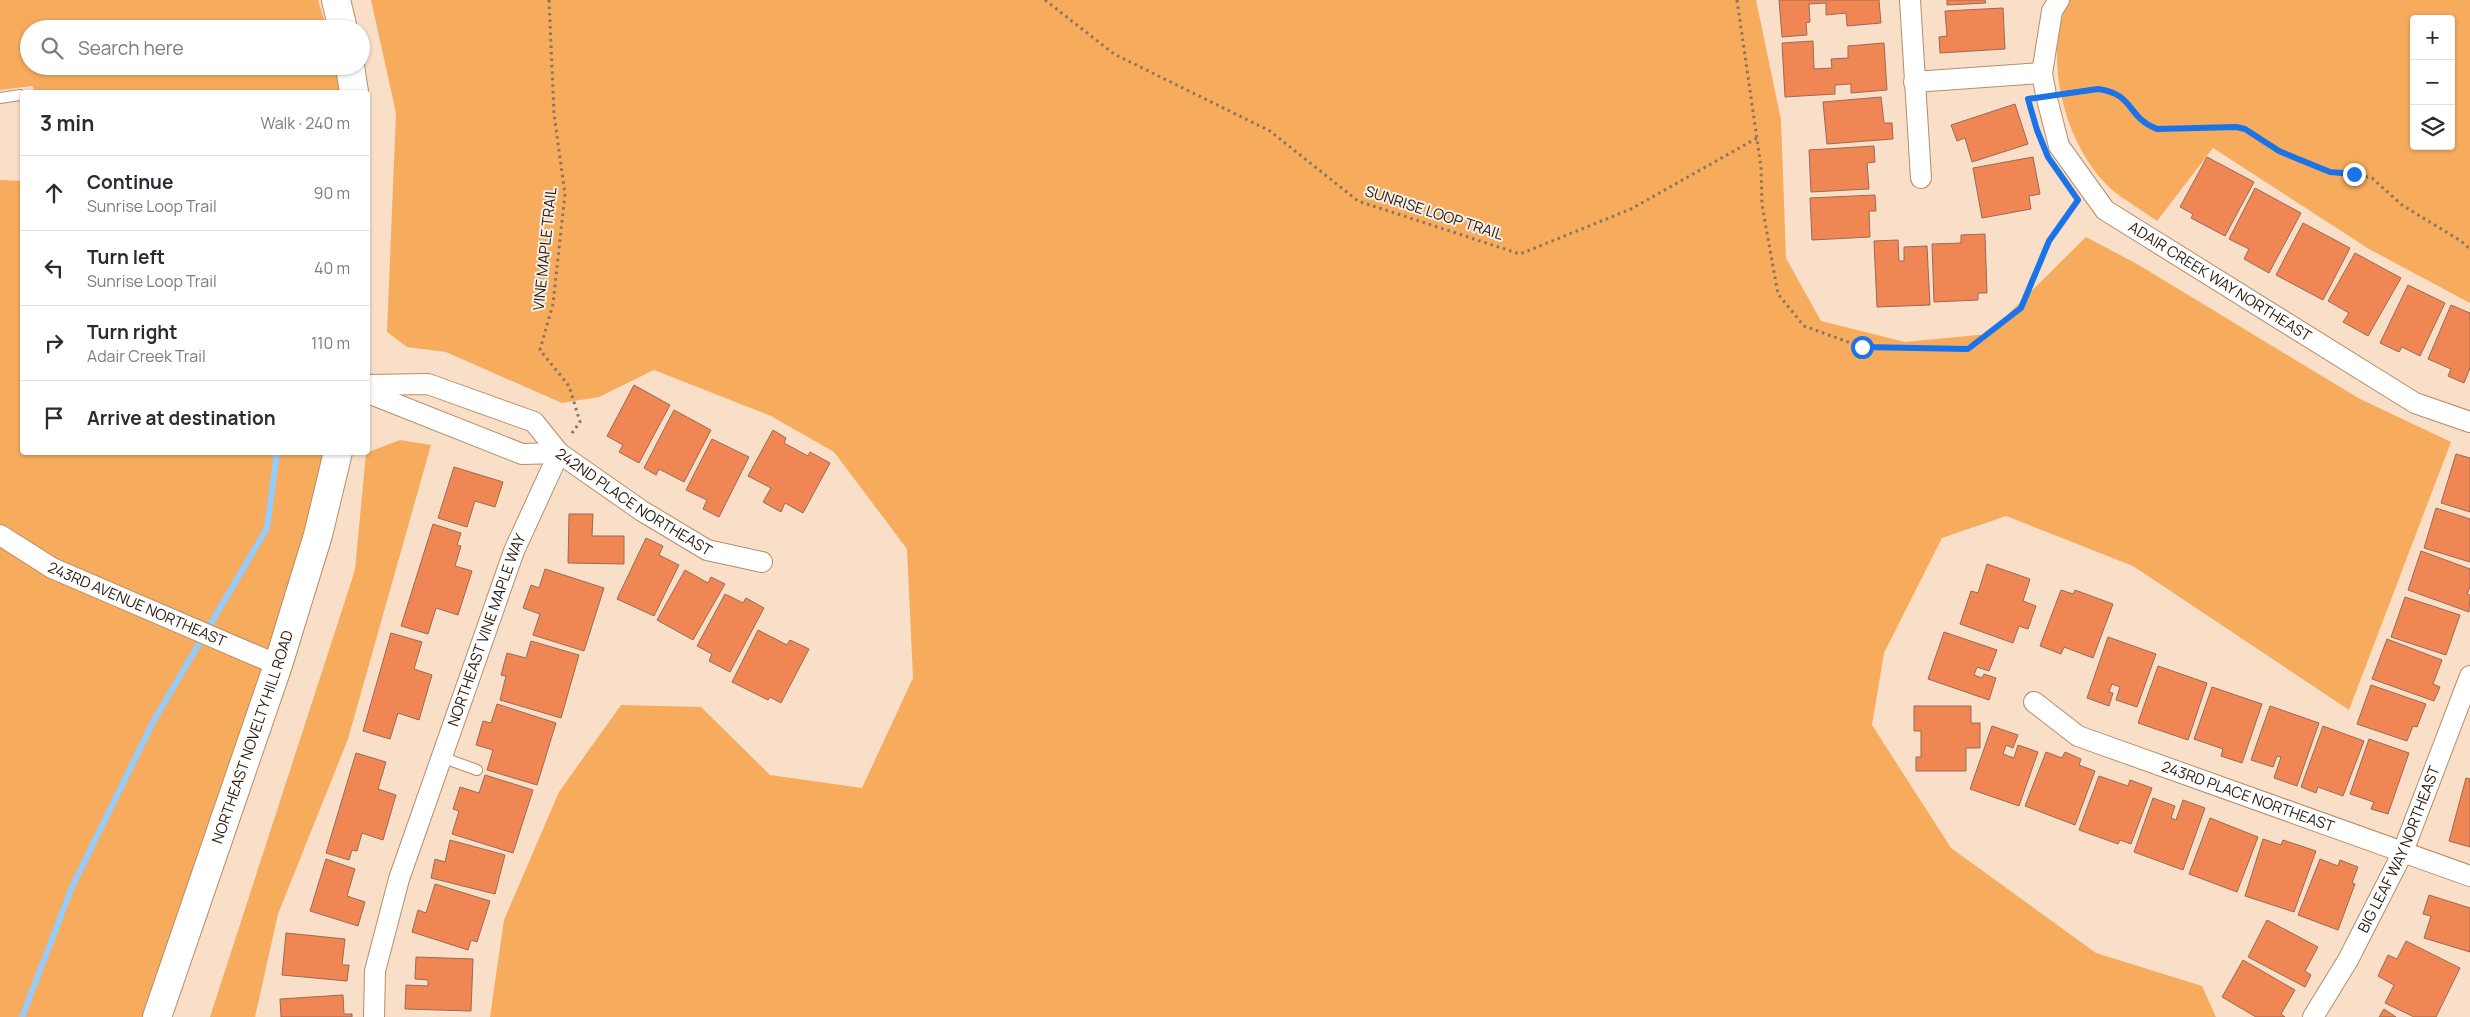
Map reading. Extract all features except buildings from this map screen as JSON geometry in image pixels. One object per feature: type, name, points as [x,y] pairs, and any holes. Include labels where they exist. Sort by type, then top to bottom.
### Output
[{"type":"main road","points":[[336,0],[341,20]]},
{"type":"main road","points":[[351,75],[354,90]]},
{"type":"main road","name":"NORTHEAST NOVELTY HILL ROAD","points":[[157,1017],[278,665],[318,535],[337,455]]},
{"type":"street","points":[[1910,0],[1921,178]]},
{"type":"street","name":"ADAIR CREEK WAY NORTHEAST","points":[[2059,0],[2052,11],[2042,73],[2046,95],[2059,146],[2104,210],[2415,403],[2470,422]]},
{"type":"street","points":[[1914,82],[2042,73]]},
{"type":"street","points":[[370,385],[428,384],[534,422],[559,452]]},
{"type":"street","name":"242ND PLACE NORTHEAST","points":[[370,394],[522,454],[559,452],[642,511],[706,550],[762,562]]},
{"type":"street","name":"NORTHEAST VINE MAPLE WAY","points":[[374,1017],[375,971],[399,879],[514,551],[559,452]]},
{"type":"street","name":"243RD AVENUE NORTHEAST","points":[[0,535],[52,568],[278,665]]},
{"type":"street","name":"BIG LEAF WAY NORTHEAST","points":[[2313,1017],[2348,960],[2402,854],[2470,676]]},
{"type":"street","name":"243RD PLACE NORTHEAST","points":[[2034,702],[2078,736],[2402,854],[2470,876]]},
{"type":"lane","points":[[0,98],[20,95]]},
{"type":"lane","points":[[441,757],[477,770]]},
{"type":"path","name":"VINE MAPLE TRAIL","points":[[549,0],[554,114],[565,194],[553,304],[540,350],[569,386],[580,422],[559,452]]},
{"type":"path","name":"SUNRISE LOOP TRAIL","points":[[1045,0],[1114,54],[1270,132],[1358,201],[1520,254],[1631,209],[1757,138]]},
{"type":"path","points":[[1736,0],[1761,167],[1762,204],[1778,294],[1804,326],[1862,347],[1968,349],[2021,308],[2049,241],[2078,200],[2075,195]]},
{"type":"path","points":[[2046,95],[2098,89],[2109,90],[2119,94],[2141,120],[2157,129],[2220,126],[2245,129],[2279,151],[2330,172],[2372,178],[2402,205],[2470,248]]},
{"type":"shaded area","points":[[0,0],[318,0],[324,20],[20,20],[20,75],[340,75],[343,90],[35,90],[32,86],[0,90]]},
{"type":"shaded area","points":[[371,0],[1756,0],[1781,120],[1786,258],[1821,321],[1905,342],[1988,334],[2086,237],[2137,264],[2360,399],[2451,442],[2349,710],[2133,566],[2006,516],[1942,538],[1884,653],[1872,725],[1951,848],[2096,953],[2202,986],[2216,1017],[490,1017],[504,920],[559,792],[621,705],[701,707],[770,775],[862,788],[913,678],[907,549],[834,452],[771,416],[654,370],[599,397],[562,403],[446,352],[407,347],[387,332],[396,113]]},
{"type":"shaded area","points":[[2069,0],[2470,0],[2470,303],[2369,249],[2213,148],[2157,221],[2110,188],[2094,170],[2081,149],[2070,125],[2062,99],[2057,47],[2061,22]]},
{"type":"shaded area","points":[[0,180],[20,181],[20,455],[337,455],[170,1017],[0,1017]]},
{"type":"shaded area","points":[[400,440],[431,445],[348,739],[278,914],[255,1017],[210,1017],[355,570],[366,455],[370,455],[370,451]]},
{"type":"waterway","points":[[22,1017],[72,887],[153,722],[267,528],[277,455]]},
{"type":"route","points":[[1862,347],[1968,349],[2021,308],[2039,270],[2049,241],[2062,220],[2078,200],[2048,157],[2037,130],[2028,99],[2098,89],[2109,90],[2119,94],[2128,103],[2136,116],[2146,125],[2157,129],[2220,126],[2245,129],[2257,139],[2279,151],[2330,172],[2354,174]]}]
